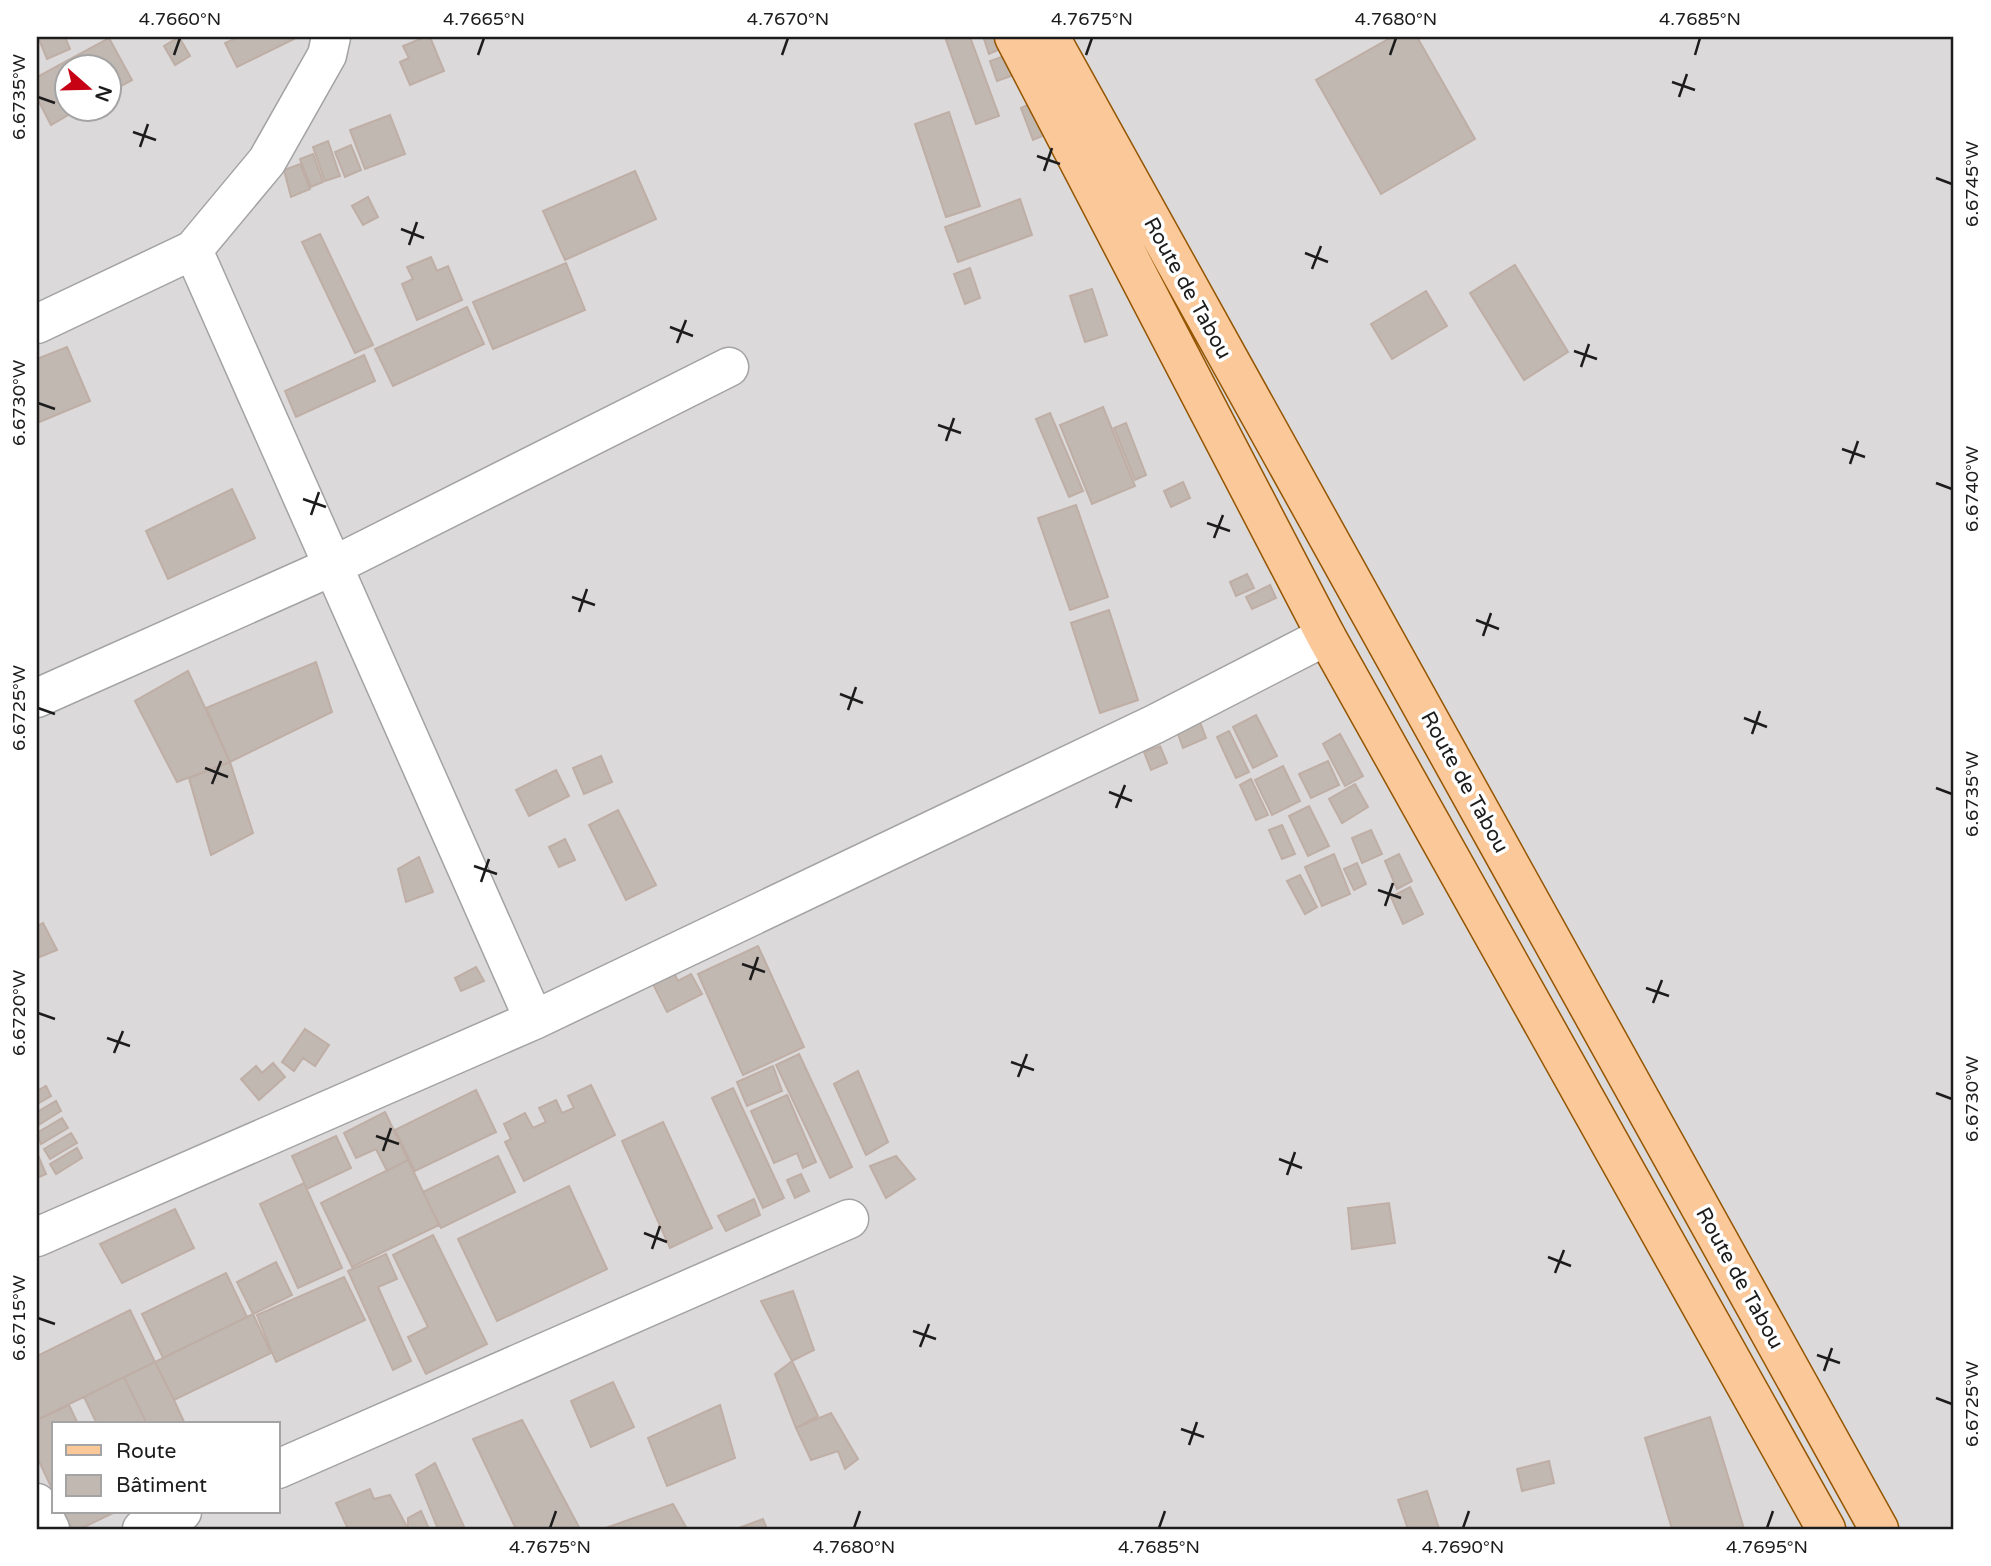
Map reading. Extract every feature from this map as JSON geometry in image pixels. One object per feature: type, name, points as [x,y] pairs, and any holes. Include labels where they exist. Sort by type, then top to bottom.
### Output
[{"type":"main road","name":"Route de Tabou","points":[[1014,37],[1326,636],[1826,1529]]},
{"type":"main road","name":"Route de Tabou","points":[[1049,37],[1879,1529]]},
{"type":"street","points":[[37,324],[193,250],[267,161],[327,55],[331,37]]},
{"type":"street","points":[[193,250],[534,1020]]},
{"type":"street","points":[[37,698],[333,566],[729,367]]},
{"type":"street","points":[[37,1237],[534,1020],[1156,724],[1326,636]]},
{"type":"street","points":[[280,1468],[849,1219]]},
{"type":"street","points":[[37,1503],[50,1529]]},
{"type":"street","points":[[142,1529],[177,1514]]},
{"type":"shaded area","points":[[37,37],[1954,37],[1954,1529],[37,1529]]},
{"type":"building","points":[[38,37],[65,37],[70,49],[52,52],[52,57],[47,59]]},
{"type":"building","points":[[179,37],[190,56],[175,65],[164,46]]},
{"type":"building","points":[[239,37],[294,39],[237,67],[225,43]]},
{"type":"building","points":[[430,37],[444,71],[410,85],[400,62],[409,58],[403,46]]},
{"type":"building","points":[[945,37],[970,37],[999,116],[976,124]]},
{"type":"building","points":[[1001,37],[1005,47],[989,54],[984,39]]},
{"type":"building","points":[[1392,37],[1417,37],[1475,139],[1381,194],[1316,80]]},
{"type":"building","points":[[109,38],[117,52],[83,52]]},
{"type":"building","points":[[1007,55],[1014,75],[997,81],[990,61]]},
{"type":"building","points":[[122,62],[132,80],[122,85]]},
{"type":"building","points":[[52,69],[52,122],[56,122],[51,125],[37,98],[37,77]]},
{"type":"building","points":[[1034,102],[1047,134],[1033,140],[1021,108]]},
{"type":"building","points":[[949,112],[980,206],[946,217],[915,124]]},
{"type":"building","points":[[390,115],[405,154],[365,169],[350,130]]},
{"type":"building","points":[[328,141],[340,176],[325,181],[313,147]]},
{"type":"building","points":[[351,145],[361,170],[345,177],[335,152]]},
{"type":"building","points":[[313,154],[323,182],[311,187],[300,159]]},
{"type":"building","points":[[300,164],[310,189],[291,197],[284,170]]},
{"type":"building","points":[[635,171],[656,219],[565,260],[543,211]]},
{"type":"building","points":[[368,197],[378,217],[363,225],[352,206]]},
{"type":"building","points":[[1020,199],[1032,235],[958,262],[945,227]]},
{"type":"building","points":[[320,234],[373,345],[355,353],[302,242]]},
{"type":"building","points":[[431,257],[437,271],[448,266],[462,300],[417,320],[402,284],[413,279],[407,267]]},
{"type":"building","points":[[566,263],[585,310],[493,349],[473,302]]},
{"type":"building","points":[[1515,265],[1568,352],[1524,380],[1470,293]]},
{"type":"building","points":[[970,268],[980,298],[965,304],[954,274]]},
{"type":"building","points":[[1092,289],[1107,335],[1085,342],[1070,296]]},
{"type":"building","points":[[1426,291],[1447,326],[1392,359],[1371,324]]},
{"type":"building","points":[[467,307],[484,344],[393,386],[375,349]]},
{"type":"building","points":[[67,347],[90,401],[37,423],[37,359]]},
{"type":"building","points":[[364,355],[375,381],[296,417],[285,391]]},
{"type":"building","points":[[1103,407],[1135,486],[1092,504],[1060,425]]},
{"type":"building","points":[[1050,413],[1083,491],[1069,497],[1036,419]]},
{"type":"building","points":[[1126,423],[1146,475],[1135,480],[1114,428]]},
{"type":"building","points":[[1183,482],[1190,498],[1171,507],[1164,491]]},
{"type":"building","points":[[232,489],[255,538],[168,579],[146,531]]},
{"type":"building","points":[[1076,505],[1108,597],[1070,610],[1038,518]]},
{"type":"building","points":[[1247,574],[1254,588],[1236,596],[1230,582]]},
{"type":"building","points":[[1270,585],[1276,598],[1252,609],[1246,597]]},
{"type":"building","points":[[1109,610],[1138,700],[1100,713],[1071,623]]},
{"type":"building","points":[[316,662],[332,712],[230,762],[206,708]]},
{"type":"building","points":[[188,671],[230,762],[177,782],[135,701]]},
{"type":"building","points":[[1256,715],[1277,756],[1253,768],[1233,727]]},
{"type":"building","points":[[1198,717],[1206,738],[1183,748],[1175,726]]},
{"type":"building","points":[[1229,731],[1249,772],[1236,778],[1217,737]]},
{"type":"building","points":[[1340,734],[1363,776],[1345,786],[1323,744]]},
{"type":"building","points":[[1160,746],[1167,763],[1151,770],[1144,752]]},
{"type":"building","points":[[601,756],[612,782],[584,794],[573,768]]},
{"type":"building","points":[[1328,761],[1339,785],[1311,798],[1299,774]]},
{"type":"building","points":[[230,762],[253,833],[211,855],[189,778]]},
{"type":"building","points":[[1283,766],[1300,801],[1272,815],[1255,780]]},
{"type":"building","points":[[556,770],[569,796],[529,816],[516,790]]},
{"type":"building","points":[[1251,779],[1268,815],[1256,820],[1240,785]]},
{"type":"building","points":[[1355,784],[1368,807],[1342,823],[1329,799]]},
{"type":"building","points":[[1309,806],[1329,846],[1308,856],[1289,816]]},
{"type":"building","points":[[618,810],[656,885],[626,900],[589,825]]},
{"type":"building","points":[[1282,825],[1295,854],[1282,859],[1269,830]]},
{"type":"building","points":[[1371,830],[1382,854],[1362,863],[1352,838]]},
{"type":"building","points":[[565,839],[575,860],[559,867],[549,847]]},
{"type":"building","points":[[1334,854],[1350,894],[1322,906],[1305,867]]},
{"type":"building","points":[[1399,854],[1412,881],[1397,889],[1385,861]]},
{"type":"building","points":[[419,857],[433,892],[406,902],[398,869]]},
{"type":"building","points":[[1357,863],[1366,884],[1354,890],[1344,869]]},
{"type":"building","points":[[1300,875],[1317,907],[1305,914],[1287,881]]},
{"type":"building","points":[[1410,887],[1423,914],[1403,924],[1391,897]]},
{"type":"building","points":[[43,923],[57,950],[37,958],[37,926]]},
{"type":"building","points":[[758,946],[804,1047],[743,1075],[698,974]]},
{"type":"building","points":[[476,967],[484,981],[461,991],[455,978]]},
{"type":"building","points":[[672,969],[678,981],[691,974],[702,994],[667,1012],[651,980]]},
{"type":"building","points":[[305,1029],[329,1045],[315,1066],[303,1058],[294,1071],[282,1062]]},
{"type":"building","points":[[799,1054],[852,1167],[830,1178],[776,1065]]},
{"type":"building","points":[[273,1063],[285,1077],[259,1100],[241,1079],[256,1066],[262,1073]]},
{"type":"building","points":[[773,1066],[782,1091],[747,1106],[737,1082]]},
{"type":"building","points":[[858,1071],[888,1142],[866,1155],[834,1084]]},
{"type":"building","points":[[591,1085],[615,1135],[524,1181],[505,1142],[511,1139],[504,1124],[525,1113],[533,1128],[546,1122],[539,1108],[556,1100],[562,1113],[574,1108],[568,1096]]},
{"type":"building","points":[[46,1086],[51,1096],[37,1104],[37,1091]]},
{"type":"building","points":[[733,1088],[784,1198],[763,1208],[712,1098]]},
{"type":"building","points":[[476,1090],[496,1132],[415,1171],[395,1130]]},
{"type":"building","points":[[787,1095],[816,1162],[803,1168],[797,1153],[774,1163],[751,1111]]},
{"type":"building","points":[[56,1101],[61,1111],[37,1126],[37,1112]]},
{"type":"building","points":[[385,1112],[408,1160],[387,1171],[376,1149],[356,1158],[344,1133]]},
{"type":"building","points":[[62,1118],[68,1128],[41,1144],[37,1133]]},
{"type":"building","points":[[663,1122],[712,1228],[670,1248],[622,1141]]},
{"type":"building","points":[[71,1133],[77,1143],[50,1159],[44,1149]]},
{"type":"building","points":[[336,1136],[351,1168],[307,1189],[292,1156]]},
{"type":"building","points":[[77,1148],[82,1158],[56,1174],[50,1164]]},
{"type":"building","points":[[37,1153],[46,1174],[37,1178]]},
{"type":"building","points":[[498,1156],[515,1192],[441,1228],[423,1192]]},
{"type":"building","points":[[896,1156],[915,1179],[886,1198],[870,1166]]},
{"type":"building","points":[[408,1160],[439,1225],[352,1267],[321,1203]]},
{"type":"building","points":[[801,1174],[809,1191],[795,1198],[787,1180]]},
{"type":"building","points":[[304,1183],[342,1268],[298,1288],[260,1204]]},
{"type":"building","points":[[569,1186],[607,1269],[497,1321],[458,1239]]},
{"type":"building","points":[[754,1199],[760,1215],[726,1231],[718,1216]]},
{"type":"building","points":[[1389,1203],[1395,1243],[1352,1249],[1348,1208]]},
{"type":"building","points":[[175,1209],[194,1248],[122,1283],[100,1244]]},
{"type":"building","points":[[433,1235],[487,1344],[426,1374],[408,1337],[428,1327],[393,1255]]},
{"type":"building","points":[[386,1254],[397,1279],[378,1287],[411,1361],[393,1370],[348,1271]]},
{"type":"building","points":[[276,1262],[292,1295],[253,1314],[237,1282]]},
{"type":"building","points":[[226,1273],[247,1317],[163,1358],[142,1314]]},
{"type":"building","points":[[344,1277],[365,1320],[276,1362],[257,1315]]},
{"type":"building","points":[[793,1291],[814,1350],[792,1361],[761,1301]]},
{"type":"building","points":[[130,1310],[155,1362],[37,1420],[37,1356]]},
{"type":"building","points":[[253,1314],[271,1353],[174,1400],[155,1362]]},
{"type":"building","points":[[792,1361],[818,1416],[796,1428],[775,1374]]},
{"type":"building","points":[[155,1362],[184,1422],[146,1422],[124,1377]]},
{"type":"building","points":[[124,1377],[146,1422],[96,1422],[84,1397]]},
{"type":"building","points":[[613,1382],[634,1427],[591,1447],[571,1401]]},
{"type":"building","points":[[69,1405],[77,1422],[52,1422],[52,1489],[37,1457],[37,1420]]},
{"type":"building","points":[[720,1405],[735,1458],[667,1486],[648,1438]]},
{"type":"building","points":[[831,1413],[858,1459],[845,1469],[838,1451],[811,1460],[796,1428]]},
{"type":"building","points":[[1710,1417],[1744,1529],[1672,1529],[1645,1438]]},
{"type":"building","points":[[522,1420],[580,1529],[516,1529],[473,1439]]},
{"type":"building","points":[[1549,1461],[1554,1483],[1522,1491],[1517,1469]]},
{"type":"building","points":[[435,1463],[465,1529],[438,1529],[416,1475]]},
{"type":"building","points":[[370,1489],[374,1499],[390,1495],[407,1527],[348,1529],[336,1503]]},
{"type":"building","points":[[1427,1491],[1439,1529],[1408,1529],[1398,1500]]},
{"type":"building","points":[[673,1504],[687,1529],[603,1529]]},
{"type":"building","points":[[421,1511],[429,1529],[408,1529],[408,1518]]},
{"type":"building","points":[[64,1514],[111,1514],[80,1529],[72,1529]]},
{"type":"building","points":[[763,1519],[767,1529],[736,1529]]}]
